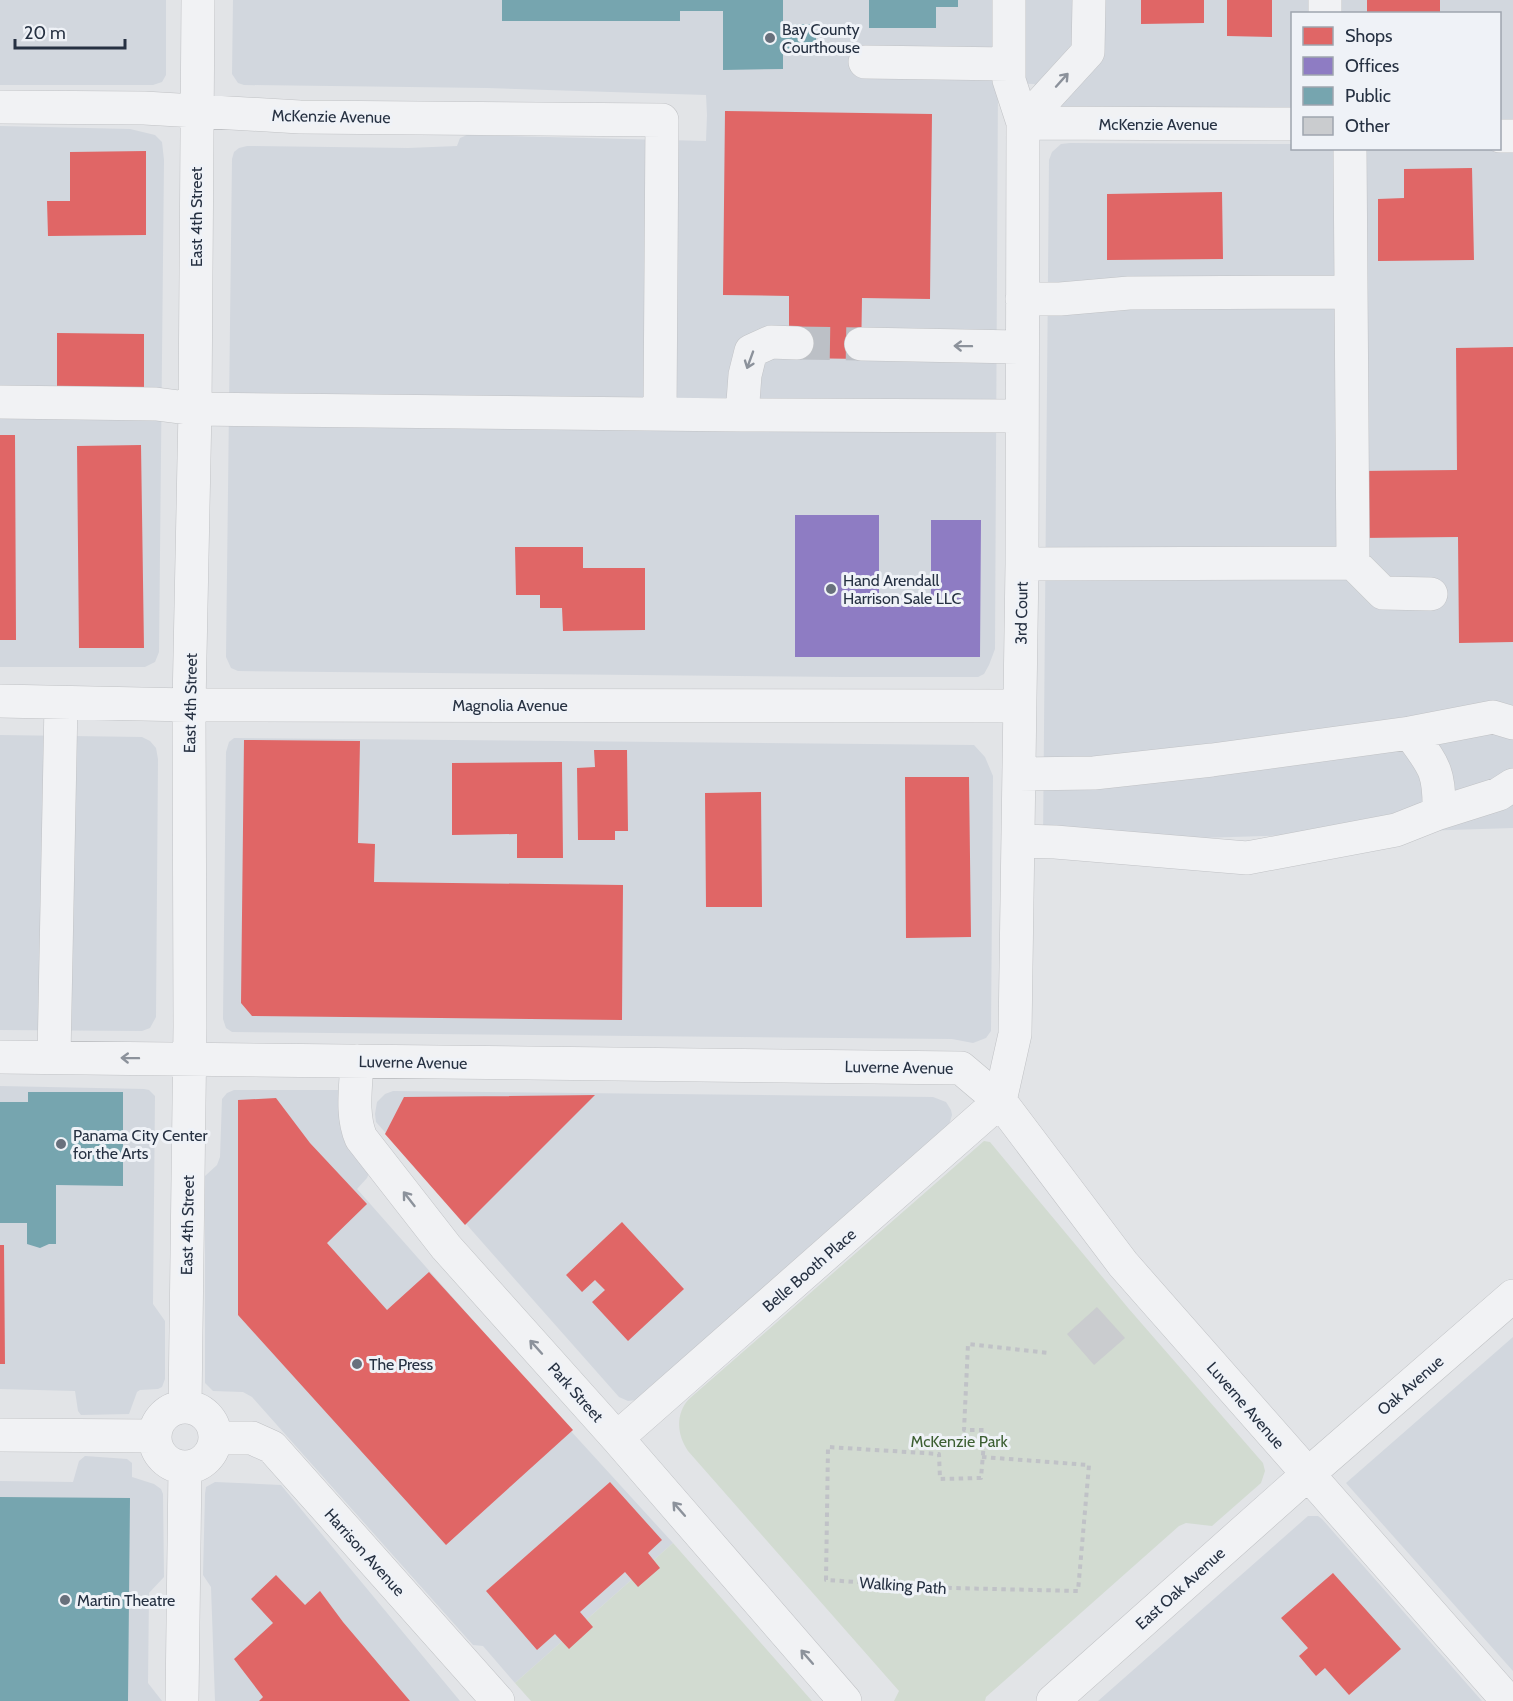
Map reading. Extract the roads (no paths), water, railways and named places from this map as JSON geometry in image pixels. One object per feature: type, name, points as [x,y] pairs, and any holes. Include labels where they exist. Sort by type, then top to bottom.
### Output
[{"type":"street","name":"East 4th Street","points":[[185,1407],[189,1059],[189,705],[195,409],[198,0]]},
{"type":"street","name":"3rd Court","points":[[1000,1101],[1015,1034],[1022,564],[1023,123],[1009,80],[1010,0]]},
{"type":"street","points":[[1023,123],[1088,52],[1089,0]]},
{"type":"street","points":[[865,62],[1009,64]]},
{"type":"street","name":"McKenzie Avenue","points":[[0,107],[144,108],[300,117],[662,120],[660,414]]},
{"type":"street","name":"McKenzie Avenue","points":[[1023,123],[1291,124]]},
{"type":"street","points":[[1350,150],[1353,563],[1383,593],[1431,594]]},
{"type":"street","points":[[1022,299],[1060,299],[1130,293],[1351,292]]},
{"type":"street","points":[[742,415],[745,375],[751,351],[771,342],[797,343]]},
{"type":"street","points":[[861,344],[1022,347]]},
{"type":"street","points":[[0,402],[156,404],[195,409],[1022,416]]},
{"type":"street","points":[[1022,564],[1353,563]]},
{"type":"street","name":"Magnolia Avenue","points":[[0,701],[189,705],[1019,706]]},
{"type":"street","points":[[54,1057],[61,703]]},
{"type":"street","points":[[1019,774],[1094,773],[1410,734],[1493,717],[1513,723]]},
{"type":"street","points":[[1410,734],[1433,765],[1440,786],[1439,813]]},
{"type":"street","points":[[1018,841],[1247,858],[1396,830],[1439,813],[1499,794],[1513,785]]},
{"type":"street","name":"Luverne Avenue","points":[[0,1057],[961,1068],[1000,1101],[1123,1264],[1508,1701]]},
{"type":"street","name":"Park Street","points":[[357,1061],[356,1119],[357,1130],[361,1138],[446,1247],[617,1438],[845,1701]]},
{"type":"street","name":"Belle Booth Place","points":[[617,1438],[1000,1101]]},
{"type":"street","name":"Oak Avenue","points":[[1307,1475],[1513,1296]]},
{"type":"street","points":[[185,1407],[200,1410],[208,1418],[214,1427],[215,1438],[214,1447],[202,1462],[185,1467],[167,1462],[159,1454],[154,1436],[156,1426],[162,1417],[170,1410],[185,1407]]},
{"type":"street","points":[[0,1435],[154,1436]]},
{"type":"street","name":"Harrison Avenue","points":[[215,1438],[252,1438],[272,1447],[498,1701]]},
{"type":"street","points":[[182,1701],[185,1467]]},
{"type":"street","name":"East Oak Avenue","points":[[1053,1701],[1307,1475]]},
{"type":"tunnel","points":[[797,343],[861,344]]},
{"type":"place","name":"Bay County Courthouse","points":[[770,38]]},
{"type":"place","name":"Hand Arendall Harrison Sale LLC","points":[[831,589]]},
{"type":"place","name":"Panama City Center for the Arts","points":[[61,1144]]},
{"type":"place","name":"The Press","points":[[357,1364]]},
{"type":"place","name":"Martin Theatre","points":[[65,1600]]},
{"type":"park label","name":"McKenzie Park","points":[[959,1441]]}]
